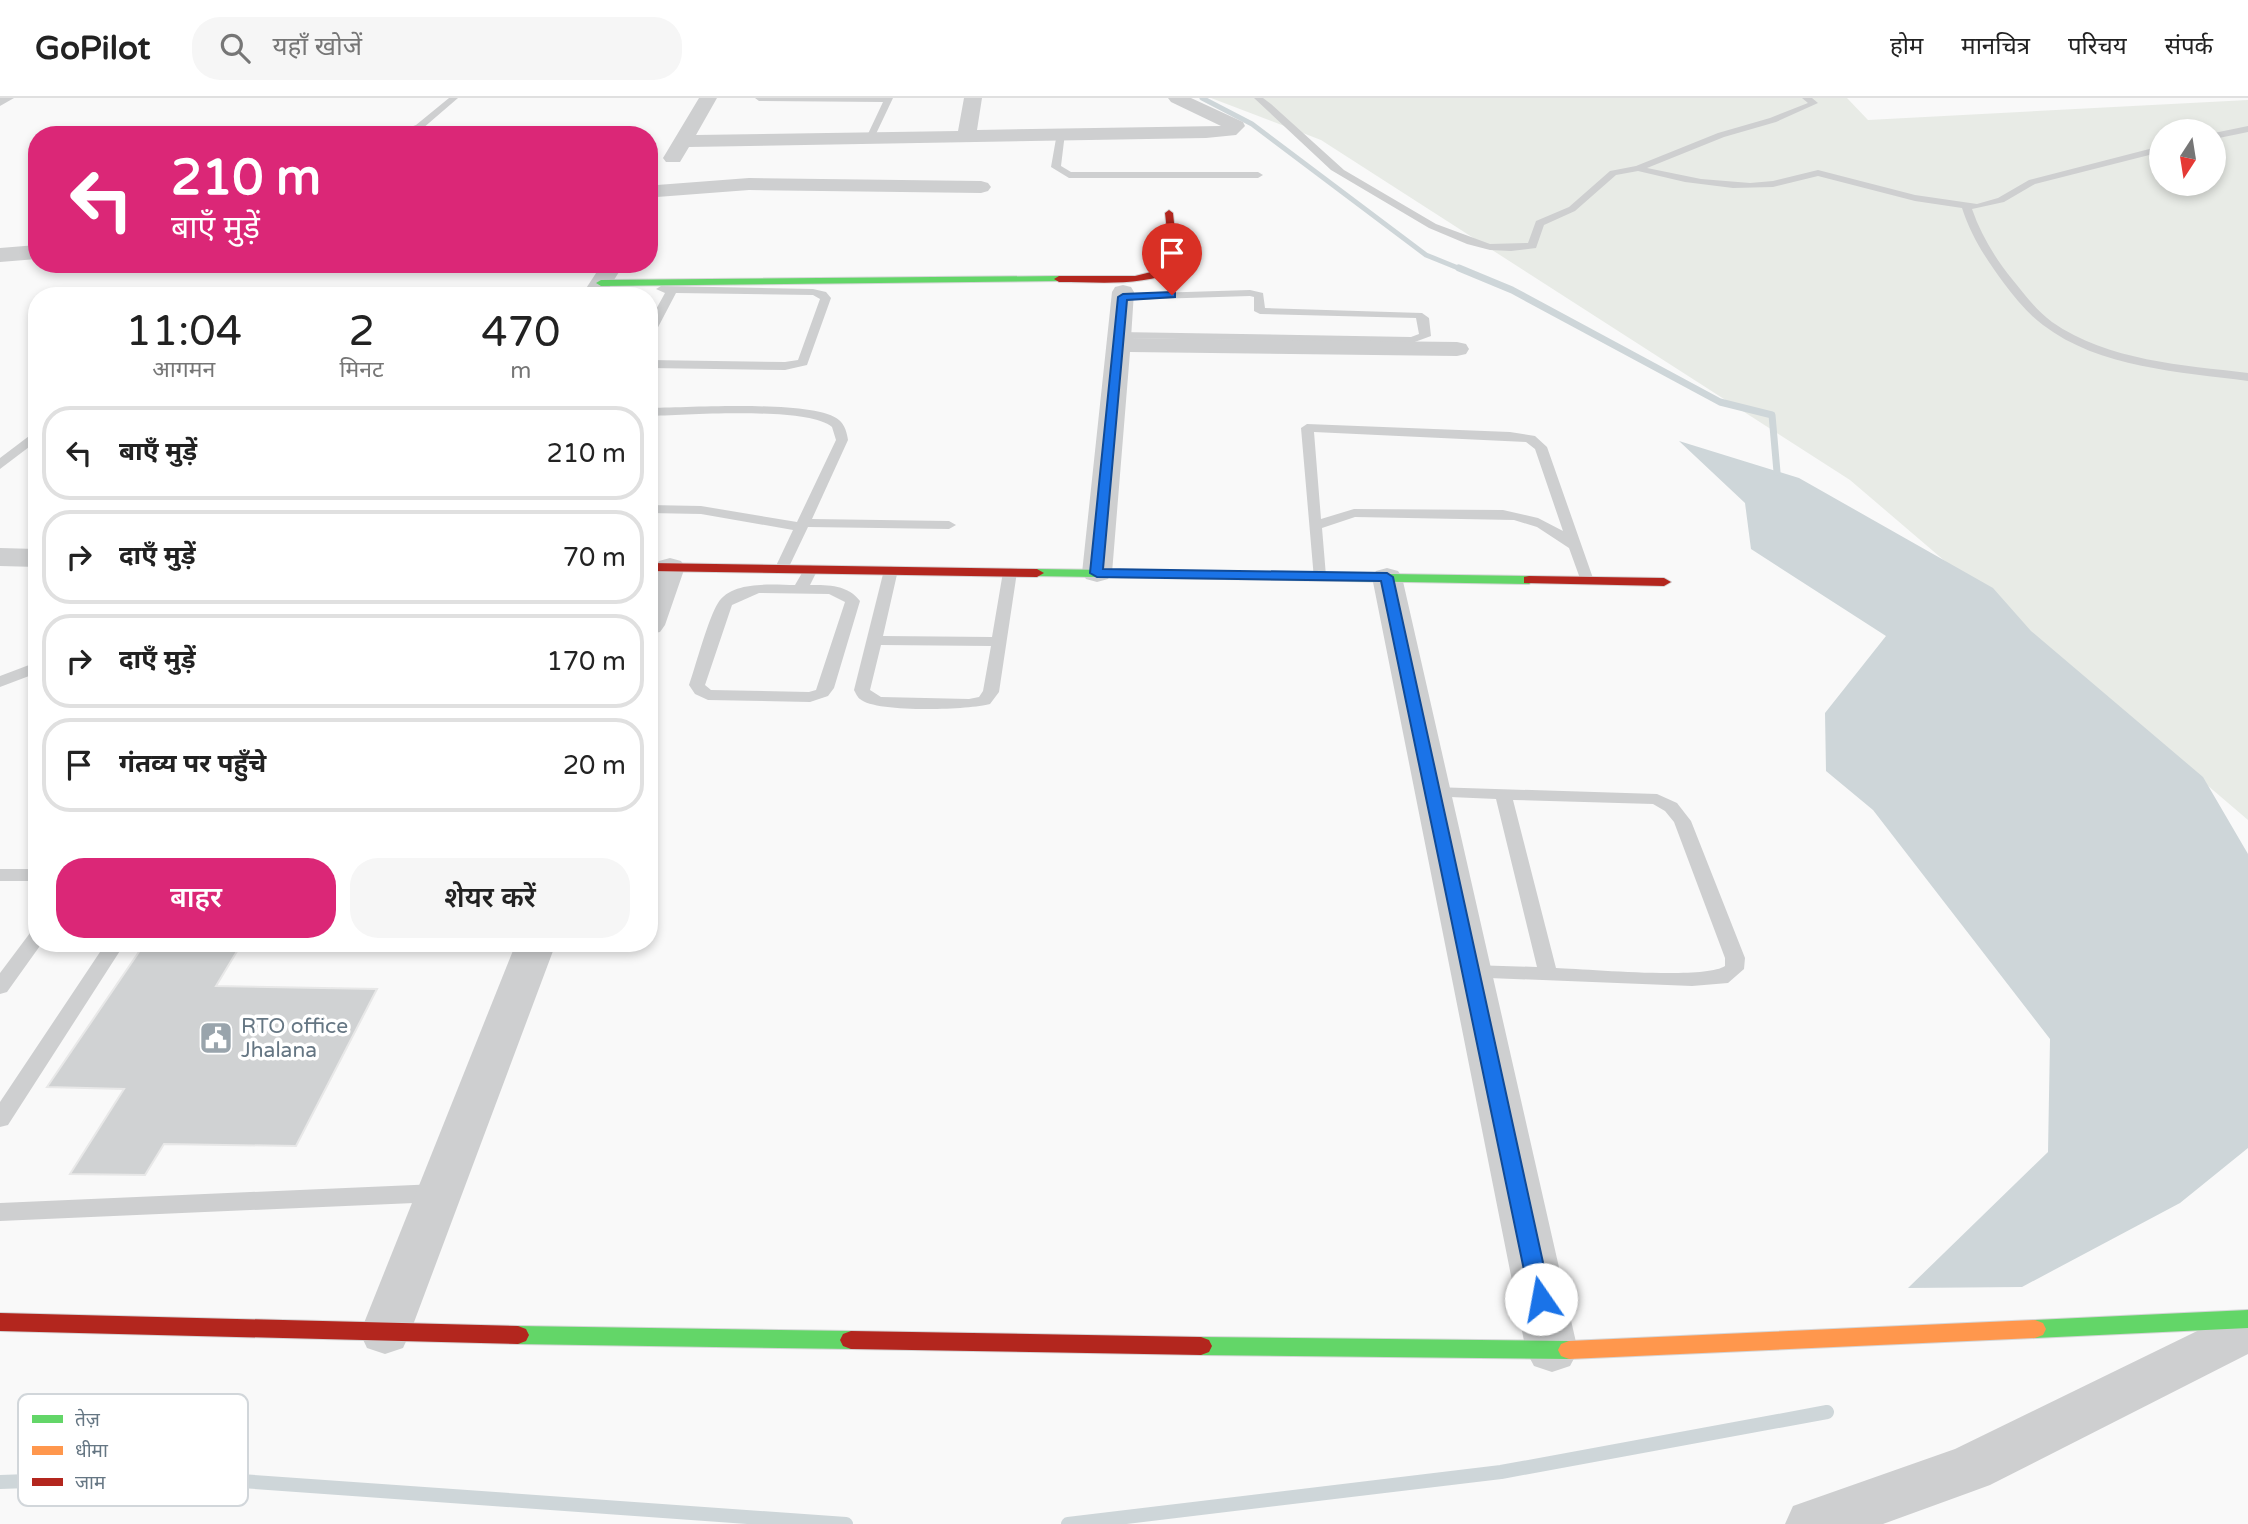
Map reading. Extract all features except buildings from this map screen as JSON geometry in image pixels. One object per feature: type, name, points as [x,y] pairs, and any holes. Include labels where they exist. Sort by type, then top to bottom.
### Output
[{"type":"street","points":[[0,101],[5,98]]},
{"type":"street","points":[[658,188],[681,141],[708,98]]},
{"type":"street","points":[[967,135],[973,98]]},
{"type":"street","points":[[681,141],[1206,132],[1229,131],[1236,126],[1177,98]]},
{"type":"street","points":[[749,184],[761,149]]},
{"type":"street","points":[[658,197],[749,184],[981,187]]},
{"type":"street","points":[[601,282],[1144,278],[1164,275],[1176,268],[1168,213]]},
{"type":"street","points":[[0,255],[28,252]]},
{"type":"street","points":[[1097,573],[1123,294]]},
{"type":"street","points":[[1118,340],[1457,349]]},
{"type":"street","points":[[0,557],[28,558]]},
{"type":"street","points":[[659,567],[1664,582]]},
{"type":"street","points":[[1387,577],[1552,1351]]},
{"type":"street","points":[[385,1333],[533,952]]},
{"type":"street","points":[[0,1322],[385,1333],[1552,1351],[2248,1319]]},
{"type":"street","points":[[1813,1524],[1971,1468],[2248,1329]]},
{"type":"lane","points":[[420,126],[454,98]]},
{"type":"lane","points":[[760,98],[888,99],[871,136]]},
{"type":"lane","points":[[1258,98],[1309,141],[1331,165],[1444,234],[1472,243],[1513,250],[1532,246],[1540,223],[1572,209],[1613,173],[1638,169],[1721,135],[1773,120],[1814,103],[1806,98]]},
{"type":"lane","points":[[2226,134],[2248,129]]},
{"type":"lane","points":[[1061,133],[1056,167],[1069,176],[1258,175]]},
{"type":"lane","points":[[1638,169],[1689,181],[1732,186],[1769,185],[1802,174],[1818,173],[1916,198],[1978,206],[2001,200],[2032,183],[2149,152]]},
{"type":"lane","points":[[1966,205],[1986,254],[2021,296],[2054,329],[2109,352],[2169,365],[2248,377]]},
{"type":"lane","points":[[601,282],[645,287]]},
{"type":"lane","points":[[658,288],[813,292],[826,298],[803,362],[798,364],[658,363]]},
{"type":"lane","points":[[658,316],[672,290]]},
{"type":"lane","points":[[1123,294],[1259,295],[1260,337]]},
{"type":"lane","points":[[1118,340],[1260,337],[1412,340],[1425,336],[1423,318],[1418,315],[1260,311]]},
{"type":"lane","points":[[658,412],[794,412],[833,422],[841,431],[842,440],[782,568]]},
{"type":"lane","points":[[1319,576],[1307,428],[1530,439],[1541,447],[1587,581]]},
{"type":"lane","points":[[0,465],[28,442]]},
{"type":"lane","points":[[658,509],[701,510],[803,525],[949,525]]},
{"type":"lane","points":[[1315,526],[1354,513],[1503,514],[1546,525],[1575,546]]},
{"type":"lane","points":[[800,590],[811,569]]},
{"type":"lane","points":[[891,570],[862,690],[865,696],[878,702],[969,704],[984,701],[991,692],[1010,572]]},
{"type":"lane","points":[[758,589],[800,590],[835,590],[848,594],[853,601],[826,688],[822,693],[810,697],[708,695],[701,691],[697,685],[725,603],[740,594],[758,589]]},
{"type":"lane","points":[[874,640],[999,642]]},
{"type":"lane","points":[[0,682],[28,671]]},
{"type":"lane","points":[[1433,792],[1657,799],[1671,807],[1682,821],[1735,958],[1734,969],[1721,978],[1471,972]]},
{"type":"lane","points":[[1503,793],[1548,974]]},
{"type":"lane","points":[[0,875],[28,875]]},
{"type":"lane","points":[[0,987],[28,949]]},
{"type":"lane","points":[[0,1119],[110,952]]},
{"type":"lane","points":[[0,1212],[439,1193]]},
{"type":"shaded area","points":[[1211,98],[1847,98],[1868,120],[2248,100],[2248,820],[1850,480],[1321,140]]},
{"type":"shaded area","points":[[1679,441],[1799,478],[1993,588],[2031,631],[2203,777],[2248,854],[2248,1148],[2180,1203],[2022,1287],[1908,1288],[2048,1152],[2050,1039],[1873,810],[1826,771],[1825,713],[1886,636],[1751,549],[1745,503]]},
{"type":"waterway","points":[[1202,98],[1252,124],[1426,255],[1463,270]]},
{"type":"waterway","points":[[1459,268],[1512,290],[1720,402],[1772,415],[1777,472]]},
{"type":"waterway","points":[[1068,1524],[1501,1472],[1827,1412]]},
{"type":"waterway","points":[[0,1482],[18,1481]]},
{"type":"waterway","points":[[248,1482],[846,1524]]},
{"type":"traffic: fast","points":[[601,283],[1059,279]]},
{"type":"traffic: fast","points":[[1037,573],[1529,580]]},
{"type":"traffic: fast","points":[[2035,1329],[2248,1319]]},
{"type":"traffic: fast","points":[[518,1335],[851,1340]]},
{"type":"traffic: fast","points":[[1201,1346],[1569,1350]]},
{"type":"traffic: slow","points":[[1569,1350],[2035,1329]]},
{"type":"traffic: jam","points":[[1059,279],[1135,279],[1176,268],[1169,213]]},
{"type":"traffic: jam","points":[[658,567],[1037,573]]},
{"type":"traffic: jam","points":[[1529,580],[1664,582]]},
{"type":"traffic: jam","points":[[0,1322],[518,1335]]},
{"type":"traffic: jam","points":[[851,1340],[1201,1346]]},
{"type":"place","name":"RTO office Jhalana","points":[[216,1038]]},
{"type":"route","points":[[1172,295],[1123,297],[1097,573],[1387,577],[1541,1299]]}]
